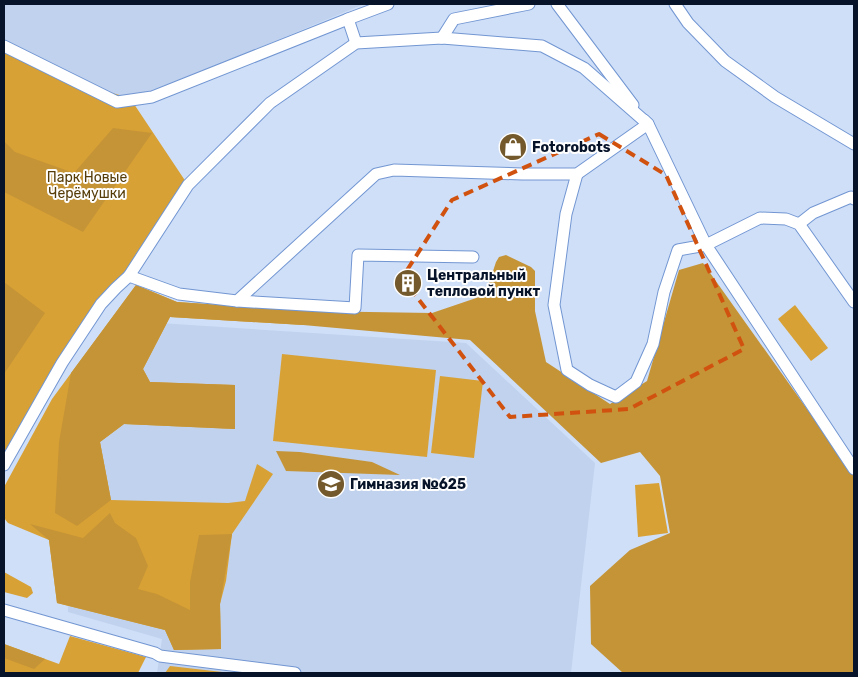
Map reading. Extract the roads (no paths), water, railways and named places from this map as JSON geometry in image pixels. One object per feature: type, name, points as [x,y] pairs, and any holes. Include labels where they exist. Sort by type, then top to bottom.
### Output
[{"type":"lane","points":[[4,46],[117,102],[152,97],[388,4]]},
{"type":"lane","points":[[442,38],[454,19],[529,4]]},
{"type":"lane","points":[[557,4],[648,124],[706,245],[854,469]]},
{"type":"lane","points":[[675,4],[688,22],[725,61],[775,97],[854,144]]},
{"type":"lane","points":[[348,19],[356,43]]},
{"type":"lane","points":[[4,465],[62,362],[101,304],[130,276],[188,185],[270,103],[356,43],[442,38],[542,46],[584,68],[648,124]]},
{"type":"lane","points":[[237,301],[376,174],[394,170],[577,174],[648,124]]},
{"type":"lane","points":[[577,174],[566,214],[554,305],[567,370],[590,385],[616,397],[636,382],[653,344],[664,292],[678,250],[706,245],[760,218],[786,219],[799,224],[854,302]]},
{"type":"lane","points":[[799,224],[813,213],[850,197],[854,199]]},
{"type":"lane","points":[[130,276],[179,294],[237,301],[356,308],[358,255],[473,256]]},
{"type":"lane","points":[[4,610],[155,652],[160,656],[295,673]]},
{"type":"place","name":"Fotorobots","points":[[513,147]]},
{"type":"place","name":"Центральный тепловой пункт","points":[[408,283]]},
{"type":"place","name":"Гимназия №625","points":[[331,484]]},
{"type":"park label","name":"Парк Новые Черёмушки","points":[[87,186]]}]
